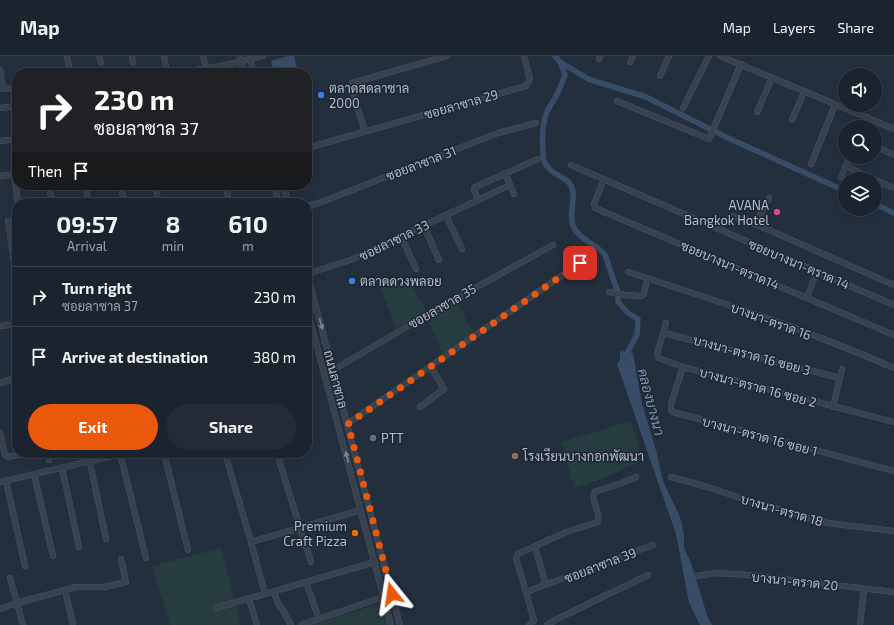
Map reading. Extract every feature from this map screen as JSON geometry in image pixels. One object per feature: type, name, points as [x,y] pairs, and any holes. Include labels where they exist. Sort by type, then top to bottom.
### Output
[{"type":"street","points":[[67,56],[69,68]]},
{"type":"street","points":[[99,56],[100,63]]},
{"type":"street","points":[[132,56],[133,62]]},
{"type":"street","points":[[164,56],[166,68]]},
{"type":"street","points":[[203,56],[210,68]]},
{"type":"street","points":[[216,68],[241,59],[263,56]]},
{"type":"street","points":[[365,132],[351,86],[352,83],[447,56]]},
{"type":"street","name":"ซอยลาซาล 29","points":[[312,147],[526,86],[530,79],[524,56]]},
{"type":"street","points":[[630,62],[633,56]]},
{"type":"street","points":[[660,76],[669,56]]},
{"type":"street","points":[[684,108],[708,56]]},
{"type":"street","points":[[720,56],[894,129]]},
{"type":"street","points":[[250,58],[253,68]]},
{"type":"street","points":[[617,101],[709,139],[741,64]]},
{"type":"street","points":[[0,70],[2,89],[12,88]]},
{"type":"street","points":[[757,112],[772,78]]},
{"type":"street","points":[[792,120],[804,92]]},
{"type":"street","points":[[811,164],[836,105]]},
{"type":"street","points":[[0,108],[12,107]]},
{"type":"street","name":"ซอยลาซาล 31","points":[[312,204],[418,165],[498,133],[536,122]]},
{"type":"street","points":[[0,141],[12,140]]},
{"type":"street","points":[[882,149],[894,155]]},
{"type":"street","points":[[478,200],[474,189],[475,187],[538,159]]},
{"type":"street","name":"ซอยบางนา-ตราด 14","points":[[571,165],[894,305]]},
{"type":"street","points":[[843,172],[846,166],[859,172]]},
{"type":"street","points":[[504,173],[514,194]]},
{"type":"street","points":[[0,176],[12,174]]},
{"type":"street","name":"ซอยบางนา-ตราด14","points":[[604,179],[594,204],[595,208],[894,335]]},
{"type":"street","points":[[882,183],[894,188]]},
{"type":"street","name":"ซอยลาซาล 33","points":[[312,272],[349,261],[510,185]]},
{"type":"street","points":[[87,190],[88,196]]},
{"type":"street","points":[[227,190],[228,196]]},
{"type":"street","points":[[755,224],[769,198]]},
{"type":"street","points":[[446,215],[462,249]]},
{"type":"street","points":[[732,216],[755,224],[894,285]]},
{"type":"street","points":[[8,221],[12,230]]},
{"type":"street","points":[[424,226],[439,260]]},
{"type":"street","points":[[401,236],[416,270]]},
{"type":"street","name":"ซอยลาซาล 35","points":[[333,370],[441,306],[553,245]]},
{"type":"street","points":[[348,424],[580,263]]},
{"type":"street","name":"บางนา-ตราด 16","points":[[628,272],[756,315],[861,353],[894,368]]},
{"type":"street","points":[[807,297],[818,272]]},
{"type":"street","points":[[609,292],[625,295],[643,295],[647,278]]},
{"type":"street","name":"ถนนลาซาล","points":[[312,292],[400,625]]},
{"type":"street","name":"บางนา-ตราด 16 ซอย 2","points":[[666,323],[657,354],[658,358],[684,367],[894,422]]},
{"type":"street","points":[[0,326],[12,325]]},
{"type":"street","name":"ถนนลาซาล","points":[[312,328],[391,625]]},
{"type":"street","name":"บางนา-ตราด 16 ซอย 3","points":[[664,333],[840,378]]},
{"type":"street","points":[[420,407],[444,389],[431,367]]},
{"type":"street","name":"บางนา-ตราด 16 ซอย 1","points":[[684,367],[671,404],[671,410],[673,412],[894,471]]},
{"type":"street","points":[[833,407],[842,369]]},
{"type":"street","points":[[0,383],[12,379]]},
{"type":"street","points":[[0,433],[5,455],[7,457],[12,456]]},
{"type":"street","points":[[89,458],[106,539]]},
{"type":"street","points":[[25,566],[3,481],[101,458]]},
{"type":"street","points":[[123,458],[146,558]]},
{"type":"street","points":[[166,458],[188,550]]},
{"type":"street","points":[[226,458],[265,594]]},
{"type":"street","points":[[279,458],[310,562]]},
{"type":"street","points":[[62,468],[79,548]]},
{"type":"street","points":[[34,474],[53,556]]},
{"type":"street","points":[[529,625],[534,621],[516,556],[566,532],[598,522],[599,517],[593,496],[594,492],[636,477]]},
{"type":"street","name":"บางนา-ตราด 18","points":[[671,478],[708,487],[749,501],[827,523],[894,531]]},
{"type":"street","points":[[251,542],[361,510]]},
{"type":"street","name":"ซอยลาซาล 39","points":[[526,592],[653,545]]},
{"type":"street","name":"ซอยลาซาล 39","points":[[535,547],[546,585]]},
{"type":"street","points":[[0,609],[65,590],[80,587],[104,587],[126,582],[121,559]]},
{"type":"street","points":[[216,608],[374,562]]},
{"type":"street","name":"บางนา-ตราด 20","points":[[696,576],[716,573],[748,575],[894,592]]},
{"type":"street","points":[[547,625],[648,575]]},
{"type":"street","points":[[10,578],[23,625]]},
{"type":"street","points":[[306,582],[319,619]]},
{"type":"street","points":[[860,625],[864,589]]},
{"type":"street","points":[[65,590],[73,625]]},
{"type":"street","points":[[274,592],[278,604],[291,625]]},
{"type":"street","points":[[302,625],[392,594]]},
{"type":"street","points":[[249,599],[257,625]]},
{"type":"green space","points":[[399,277],[401,282],[408,278],[427,313],[396,329],[380,286]]},
{"type":"green space","points":[[457,302],[474,334],[443,356],[428,318]]},
{"type":"green space","points":[[631,421],[643,460],[597,481],[574,488],[562,442]]},
{"type":"green space","points":[[221,548],[241,625],[170,625],[152,566]]},
{"type":"green space","points":[[382,603],[388,625],[312,625]]},
{"type":"water","points":[[288,56],[294,56],[297,68],[273,68],[271,61]]},
{"type":"water","points":[[620,351],[633,353],[642,404],[656,450],[663,481],[680,517],[684,534],[684,548],[691,563],[708,618],[712,625],[700,625],[689,603],[676,534],[617,364],[620,360]]},
{"type":"waterway","name":"คลองบางนา","points":[[555,56],[560,62],[565,75],[558,93],[546,114],[542,137],[544,160],[551,171],[570,184],[573,193],[573,226],[579,235],[597,247],[605,255],[618,293],[618,302],[628,313],[638,319],[637,335],[627,353],[627,360]]},
{"type":"waterway","points":[[560,62],[588,79],[646,97],[726,137],[838,188]]},
{"type":"waterway","points":[[882,207],[894,213]]},
{"type":"place","name":"ตลาดสดลาซาล 2000","points":[[321,95]]},
{"type":"place","name":"AVANA Bangkok Hotel","points":[[777,212]]},
{"type":"place","name":"ตลาดดวงพลอย","points":[[352,281]]},
{"type":"place","name":"PTT","points":[[373,438]]},
{"type":"place","name":"โรงเรียนบางกอกพัฒนา","points":[[515,456]]},
{"type":"place","name":"Premium Craft Pizza","points":[[355,533]]},
{"type":"route","points":[[392,594],[348,424],[580,263]]}]
